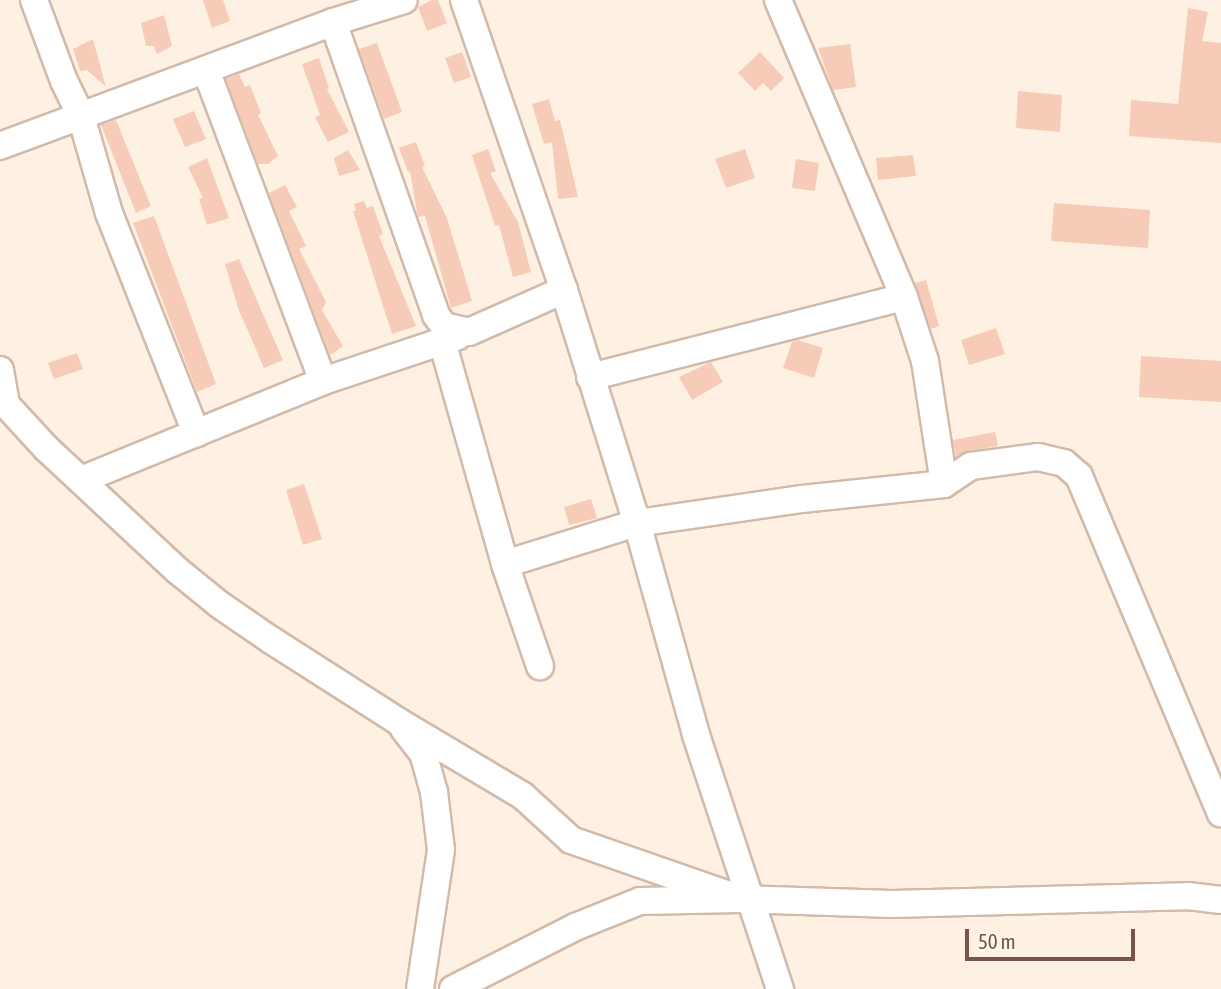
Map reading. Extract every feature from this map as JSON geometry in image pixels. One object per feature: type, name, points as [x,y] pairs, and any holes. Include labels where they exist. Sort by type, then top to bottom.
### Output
[{"type":"street","points":[[34,0],[64,82],[81,116],[109,214],[196,433]]},
{"type":"street","points":[[0,146],[332,22],[404,0]]},
{"type":"street","points":[[464,0],[564,290],[637,523],[695,735],[746,900],[780,989]]},
{"type":"street","points":[[778,0],[904,297],[925,361],[944,484]]},
{"type":"street","points":[[332,22],[436,315],[444,326],[468,332]]},
{"type":"street","points":[[206,71],[323,381]]},
{"type":"street","points":[[81,480],[323,381],[468,332],[564,290]]},
{"type":"street","points":[[590,377],[904,297]]},
{"type":"street","points":[[442,341],[505,564],[540,666]]},
{"type":"street","points":[[0,370],[3,402],[178,571],[220,605],[399,722],[523,796],[571,840],[746,900]]},
{"type":"street","points":[[505,564],[637,523],[802,499],[944,484],[971,466],[1038,457],[1064,463],[1079,476],[1221,813]]},
{"type":"street","points":[[399,722],[423,754],[434,792],[441,850],[420,989]]},
{"type":"street","points":[[453,989],[575,927],[640,901],[746,900],[892,904],[1188,896],[1221,900]]},
{"type":"building","points":[[203,0],[223,0],[230,21],[212,28]]},
{"type":"building","points":[[438,0],[447,23],[427,31],[418,7]]},
{"type":"building","points":[[1188,8],[1208,12],[1202,41],[1221,43],[1221,143],[1129,136],[1131,100],[1178,104]]},
{"type":"building","points":[[164,15],[172,46],[157,54],[154,46],[146,46],[141,23]]},
{"type":"building","points":[[93,39],[106,87],[87,70],[80,71],[73,49]]},
{"type":"building","points":[[377,43],[402,112],[384,119],[359,49]]},
{"type":"building","points":[[850,44],[856,87],[833,90],[818,48]]},
{"type":"building","points":[[462,52],[471,77],[454,83],[445,58]]},
{"type":"building","points":[[760,52],[784,78],[771,91],[763,83],[755,91],[738,73]]},
{"type":"building","points":[[319,58],[329,88],[327,89],[349,132],[328,142],[315,117],[320,115],[302,64]]},
{"type":"building","points":[[239,74],[245,87],[250,85],[261,113],[258,115],[278,156],[268,164],[258,164],[226,79]]},
{"type":"building","points":[[1018,91],[1062,95],[1060,132],[1016,128]]},
{"type":"building","points":[[549,99],[555,121],[560,120],[578,197],[558,199],[552,142],[544,144],[532,104]]},
{"type":"building","points":[[194,111],[206,139],[185,147],[173,119]]},
{"type":"building","points":[[116,120],[151,206],[136,213],[101,125]]},
{"type":"building","points":[[416,142],[425,166],[422,167],[447,218],[472,301],[451,308],[425,216],[418,217],[410,171],[408,172],[399,148]]},
{"type":"building","points":[[488,149],[496,171],[490,173],[518,222],[531,272],[513,277],[499,225],[495,226],[472,155]]},
{"type":"building","points":[[745,149],[755,178],[726,188],[715,159]]},
{"type":"building","points":[[348,150],[360,170],[339,176],[334,158]]},
{"type":"building","points":[[913,155],[916,176],[878,180],[876,158]]},
{"type":"building","points":[[207,158],[229,218],[207,225],[199,199],[203,198],[188,167]]},
{"type":"building","points":[[796,159],[819,163],[815,191],[792,188]]},
{"type":"building","points":[[285,185],[297,207],[289,211],[306,246],[299,249],[326,302],[322,310],[343,346],[330,355],[269,193]]},
{"type":"building","points":[[364,201],[367,208],[373,206],[383,234],[379,236],[416,326],[392,334],[353,211],[356,211],[354,204]]},
{"type":"building","points":[[1054,203],[1150,210],[1148,248],[1051,241]]},
{"type":"building","points":[[154,216],[216,384],[197,392],[133,223]]},
{"type":"building","points":[[239,259],[283,360],[264,368],[238,308],[225,264]]},
{"type":"building","points":[[926,280],[939,326],[931,329],[915,283]]},
{"type":"building","points":[[996,328],[1005,354],[969,365],[961,340]]},
{"type":"building","points":[[798,340],[823,348],[814,378],[783,368],[792,342]]},
{"type":"building","points":[[77,353],[83,369],[54,379],[48,363]]},
{"type":"building","points":[[1141,356],[1221,361],[1221,402],[1139,397]]},
{"type":"building","points":[[711,362],[723,382],[692,400],[679,377]]},
{"type":"building","points":[[995,432],[998,446],[968,451],[956,457],[953,440]]},
{"type":"building","points":[[304,484],[322,539],[303,545],[286,490]]},
{"type":"building","points":[[591,499],[597,518],[569,525],[564,507]]}]
